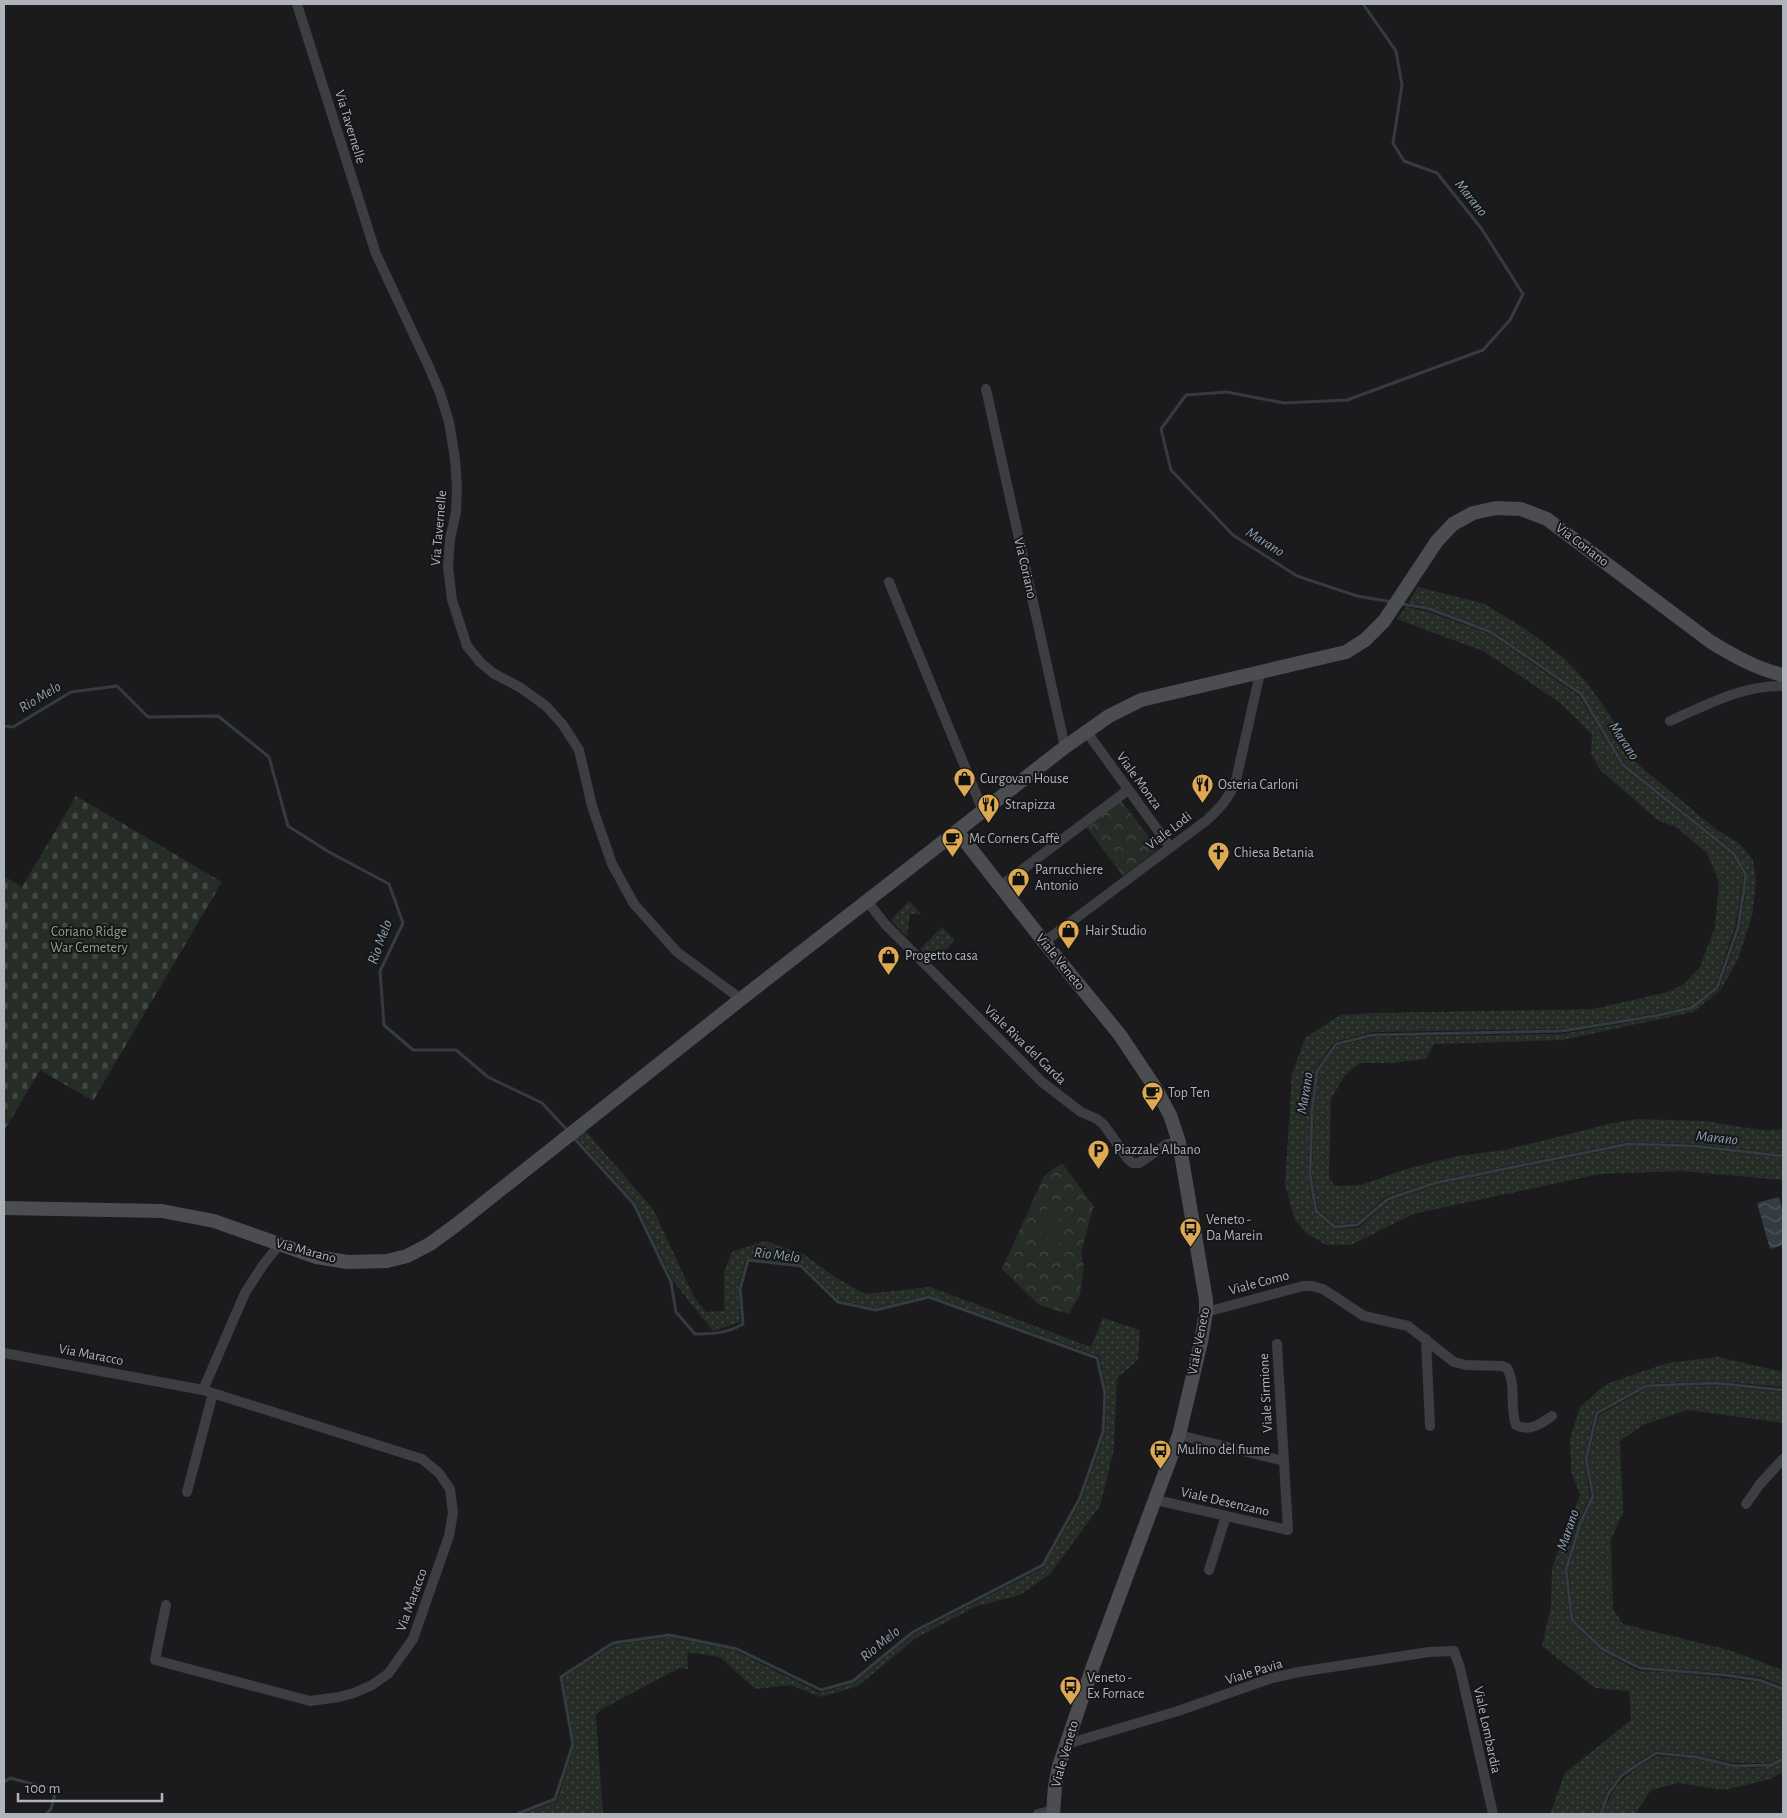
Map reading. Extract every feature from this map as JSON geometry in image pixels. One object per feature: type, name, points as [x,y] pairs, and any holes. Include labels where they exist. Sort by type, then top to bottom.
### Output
[{"type":"main road","name":"Via Coriano","points":[[957,831],[1086,731],[1109,716],[1141,700],[1346,652],[1365,640],[1384,621],[1437,541],[1453,524],[1474,513],[1496,508],[1522,509],[1547,519],[1711,642],[1738,658],[1783,675]]},
{"type":"main road","name":"Via Marano","points":[[4,1208],[162,1211],[214,1221],[316,1257],[348,1262],[387,1261],[407,1256],[430,1244],[957,831]]},
{"type":"main road","name":"Viale Veneto","points":[[957,831],[1120,1035],[1156,1088],[1170,1115],[1179,1142],[1206,1300],[1206,1312],[1179,1435],[1092,1669],[1059,1766],[1053,1812]]},
{"type":"street","name":"Via Tavernelle","points":[[297,4],[376,254],[430,367],[448,422],[455,458],[457,488],[456,512],[450,539],[448,567],[452,600],[467,646],[480,662],[493,673],[521,688],[546,706],[563,724],[579,750],[592,806],[612,864],[634,904],[676,952],[741,999]]},
{"type":"street","name":"Via Coriano","points":[[986,389],[1065,747]]},
{"type":"street","points":[[889,582],[983,811]]},
{"type":"street","name":"Viale Lodi","points":[[1044,942],[1218,810],[1232,792],[1236,780],[1260,673]]},
{"type":"street","points":[[1670,721],[1721,698],[1755,689],[1783,686]]},
{"type":"street","name":"Viale Monza","points":[[1086,731],[1170,847]]},
{"type":"street","points":[[1000,887],[1128,790]]},
{"type":"street","name":"Viale Riva del Garda","points":[[867,901],[885,924],[1042,1082],[1080,1112],[1097,1119],[1104,1125],[1128,1159],[1133,1163],[1139,1162],[1167,1144],[1179,1142]]},
{"type":"street","points":[[187,1492],[208,1391],[245,1293],[279,1245]]},
{"type":"street","name":"Viale Como","points":[[1206,1312],[1303,1286],[1323,1289],[1364,1316],[1408,1326],[1454,1362],[1466,1365],[1502,1366],[1507,1368],[1511,1374],[1513,1386],[1512,1415],[1516,1425],[1521,1428],[1532,1427],[1552,1416]]},
{"type":"street","points":[[1426,1339],[1430,1426]]},
{"type":"street","name":"Viale Sirmione","points":[[1277,1344],[1288,1530]]},
{"type":"street","name":"Via Maracco","points":[[4,1353],[208,1391],[422,1459],[438,1473],[450,1489],[453,1513],[449,1536],[413,1639],[388,1674],[372,1685],[339,1697],[310,1701],[155,1660],[166,1605]]},
{"type":"street","points":[[1179,1435],[1284,1461]]},
{"type":"street","points":[[1746,1504],[1760,1484],[1783,1458]]},
{"type":"street","name":"Viale Desenzano","points":[[1156,1500],[1288,1530]]},
{"type":"street","points":[[1209,1570],[1226,1516]]},
{"type":"street","name":"Viale Pavia","points":[[1067,1744],[1178,1711],[1272,1678],[1299,1672],[1429,1652],[1454,1651]]},
{"type":"street","name":"Viale Lombardia","points":[[1454,1651],[1460,1668],[1493,1814]]},
{"type":"street","points":[[1038,1814],[1053,1812]]},
{"type":"green space","points":[[1418,587],[1485,604],[1527,630],[1565,659],[1587,683],[1610,715],[1633,760],[1717,830],[1740,844],[1753,860],[1756,880],[1752,916],[1738,959],[1720,991],[1693,1012],[1562,1040],[1434,1044],[1426,1059],[1390,1063],[1360,1063],[1345,1075],[1331,1099],[1329,1177],[1335,1186],[1361,1185],[1403,1170],[1458,1156],[1505,1150],[1613,1123],[1638,1119],[1705,1121],[1761,1130],[1783,1129],[1783,1154],[1694,1144],[1627,1142],[1435,1181],[1386,1197],[1356,1223],[1336,1225],[1318,1209],[1312,1174],[1314,1111],[1319,1071],[1337,1046],[1374,1037],[1562,1034],[1691,1010],[1719,990],[1740,929],[1748,875],[1734,851],[1625,764],[1582,693],[1492,630],[1427,606],[1408,603]]},
{"type":"green space","points":[[1406,607],[1426,611],[1490,634],[1579,696],[1622,767],[1731,854],[1744,875],[1735,927],[1715,987],[1690,1006],[1562,1029],[1373,1032],[1334,1042],[1315,1070],[1310,1111],[1308,1174],[1314,1212],[1335,1229],[1358,1228],[1389,1201],[1436,1185],[1628,1146],[1694,1148],[1783,1158],[1783,1180],[1682,1171],[1599,1174],[1413,1214],[1351,1245],[1326,1245],[1306,1233],[1295,1220],[1285,1185],[1292,1074],[1305,1038],[1340,1015],[1593,1009],[1668,992],[1683,985],[1700,967],[1715,927],[1719,881],[1707,853],[1676,827],[1659,821],[1600,770],[1591,753],[1592,734],[1560,703],[1485,652],[1397,619]]},
{"type":"green space","name":"Coriano Ridge War Cemetery","points":[[76,796],[222,882],[93,1101],[40,1070],[4,1131],[4,876],[22,887]]},
{"type":"green space","points":[[1121,800],[1158,849],[1123,876],[1086,827]]},
{"type":"green space","points":[[909,901],[921,914],[910,914],[907,937],[891,920]]},
{"type":"green space","points":[[942,927],[955,940],[933,962],[920,949]]},
{"type":"green space","points":[[584,1129],[653,1209],[694,1297],[706,1312],[724,1311],[724,1272],[732,1252],[765,1241],[805,1255],[835,1277],[865,1294],[930,1287],[1091,1347],[1103,1318],[1140,1330],[1138,1360],[1117,1378],[1114,1449],[1100,1506],[1050,1574],[1020,1595],[977,1606],[916,1638],[858,1686],[821,1697],[791,1685],[755,1689],[720,1657],[687,1652],[688,1669],[679,1668],[602,1709],[596,1715],[603,1814],[523,1814],[557,1801],[575,1744],[563,1678],[614,1645],[669,1637],[736,1651],[820,1693],[854,1683],[914,1634],[1044,1567],[1082,1499],[1105,1433],[1107,1393],[1099,1356],[929,1295],[876,1308],[839,1300],[802,1264],[746,1258],[738,1289],[740,1322],[713,1331],[673,1281],[636,1203],[575,1136]]},
{"type":"green space","points":[[1062,1163],[1094,1206],[1081,1252],[1084,1267],[1080,1295],[1069,1314],[1039,1305],[1002,1269],[1044,1176]]},
{"type":"green space","points":[[1054,1206],[1066,1241],[1046,1248],[1034,1213]]},
{"type":"green space","points":[[1718,1357],[1783,1372],[1783,1387],[1715,1381],[1646,1384],[1595,1412],[1584,1459],[1590,1496],[1578,1523],[1564,1570],[1570,1621],[1601,1651],[1639,1671],[1669,1672],[1759,1682],[1783,1691],[1783,1757],[1770,1763],[1735,1763],[1697,1755],[1655,1751],[1620,1774],[1606,1793],[1599,1814],[1550,1814],[1565,1773],[1631,1720],[1629,1691],[1595,1688],[1542,1646],[1551,1607],[1552,1568],[1580,1495],[1571,1472],[1570,1438],[1580,1407],[1606,1384],[1667,1363]]},
{"type":"green space","points":[[1715,1385],[1783,1392],[1783,1423],[1687,1410],[1643,1425],[1620,1441],[1623,1512],[1611,1540],[1613,1609],[1623,1624],[1729,1650],[1783,1670],[1783,1686],[1760,1677],[1640,1666],[1603,1648],[1574,1619],[1568,1570],[1582,1524],[1595,1496],[1588,1459],[1599,1415],[1647,1388]]},
{"type":"green space","points":[[1656,1756],[1695,1759],[1729,1766],[1751,1768],[1772,1765],[1783,1761],[1783,1772],[1771,1779],[1724,1790],[1678,1783],[1651,1790],[1635,1814],[1603,1814],[1613,1793],[1623,1779]]},
{"type":"water","points":[[1779,1197],[1783,1214],[1783,1245],[1770,1249],[1757,1203]]},
{"type":"waterway","name":"Marano","points":[[1363,4],[1396,51],[1402,85],[1393,143],[1404,161],[1437,173],[1481,228],[1523,294],[1510,320],[1483,350],[1347,400],[1284,403],[1227,392],[1186,395],[1161,429],[1171,470],[1233,535],[1297,576],[1357,596],[1392,602]]},
{"type":"waterway","name":"Marano","points":[[1401,604],[1427,608],[1491,632],[1581,694],[1623,765],[1733,853],[1746,875],[1738,928],[1717,988],[1691,1008],[1562,1031],[1373,1035],[1336,1044],[1317,1071],[1312,1111],[1310,1174],[1316,1211],[1335,1227],[1357,1225],[1388,1199],[1435,1183],[1628,1144],[1694,1146],[1783,1156]]},
{"type":"waterway","name":"Rio Melo","points":[[4,726],[13,727],[71,692],[117,686],[148,717],[218,716],[269,757],[288,826],[329,852],[389,884],[403,923],[380,971],[384,1025],[413,1050],[456,1050],[488,1077],[542,1103],[569,1132]]},
{"type":"waterway","name":"Rio Melo","points":[[517,1814],[555,1799],[573,1744],[561,1677],[613,1643],[669,1635],[737,1649],[821,1690],[853,1681],[913,1632],[1043,1565],[1080,1498],[1103,1432],[1105,1393],[1097,1358],[929,1297],[876,1310],[838,1302],[801,1266],[748,1260],[740,1289],[743,1324],[720,1332],[695,1334],[676,1312],[671,1282],[634,1204],[573,1137]]},
{"type":"waterway","name":"Marano","points":[[1783,1390],[1715,1383],[1646,1386],[1597,1413],[1586,1459],[1593,1496],[1580,1524],[1566,1570],[1572,1620],[1602,1649],[1640,1668],[1725,1675],[1759,1680],[1783,1689]]},
{"type":"waterway","name":"Marano","points":[[1601,1814],[1608,1794],[1622,1775],[1656,1753],[1696,1757],[1735,1766],[1771,1765],[1783,1759]]},
{"type":"waterway","points":[[4,1782],[10,1778],[56,1790],[51,1809],[46,1814]]},
{"type":"place","name":"Curgovan House","points":[[964,798]]},
{"type":"place","name":"Osteria Carloni","points":[[1202,804]]},
{"type":"place","name":"Strapizza","points":[[989,824]]},
{"type":"place","name":"Mc Corners Caffè","points":[[953,858]]},
{"type":"place","name":"Chiesa Betania","points":[[1218,872]]},
{"type":"place","name":"Parrucchiere Antonio","points":[[1019,897]]},
{"type":"place","name":"Hair Studio","points":[[1069,950]]},
{"type":"place","name":"Progetto casa","points":[[889,975]]},
{"type":"place","name":"Top Ten","points":[[1152,1112]]},
{"type":"place","name":"Piazzale Albano","points":[[1098,1169]]},
{"type":"place","name":"Veneto - Da Marein","points":[[1190,1247]]},
{"type":"place","name":"Mulino del fiume","points":[[1161,1469]]},
{"type":"place","name":"Veneto - Ex Fornace","points":[[1071,1705]]}]
